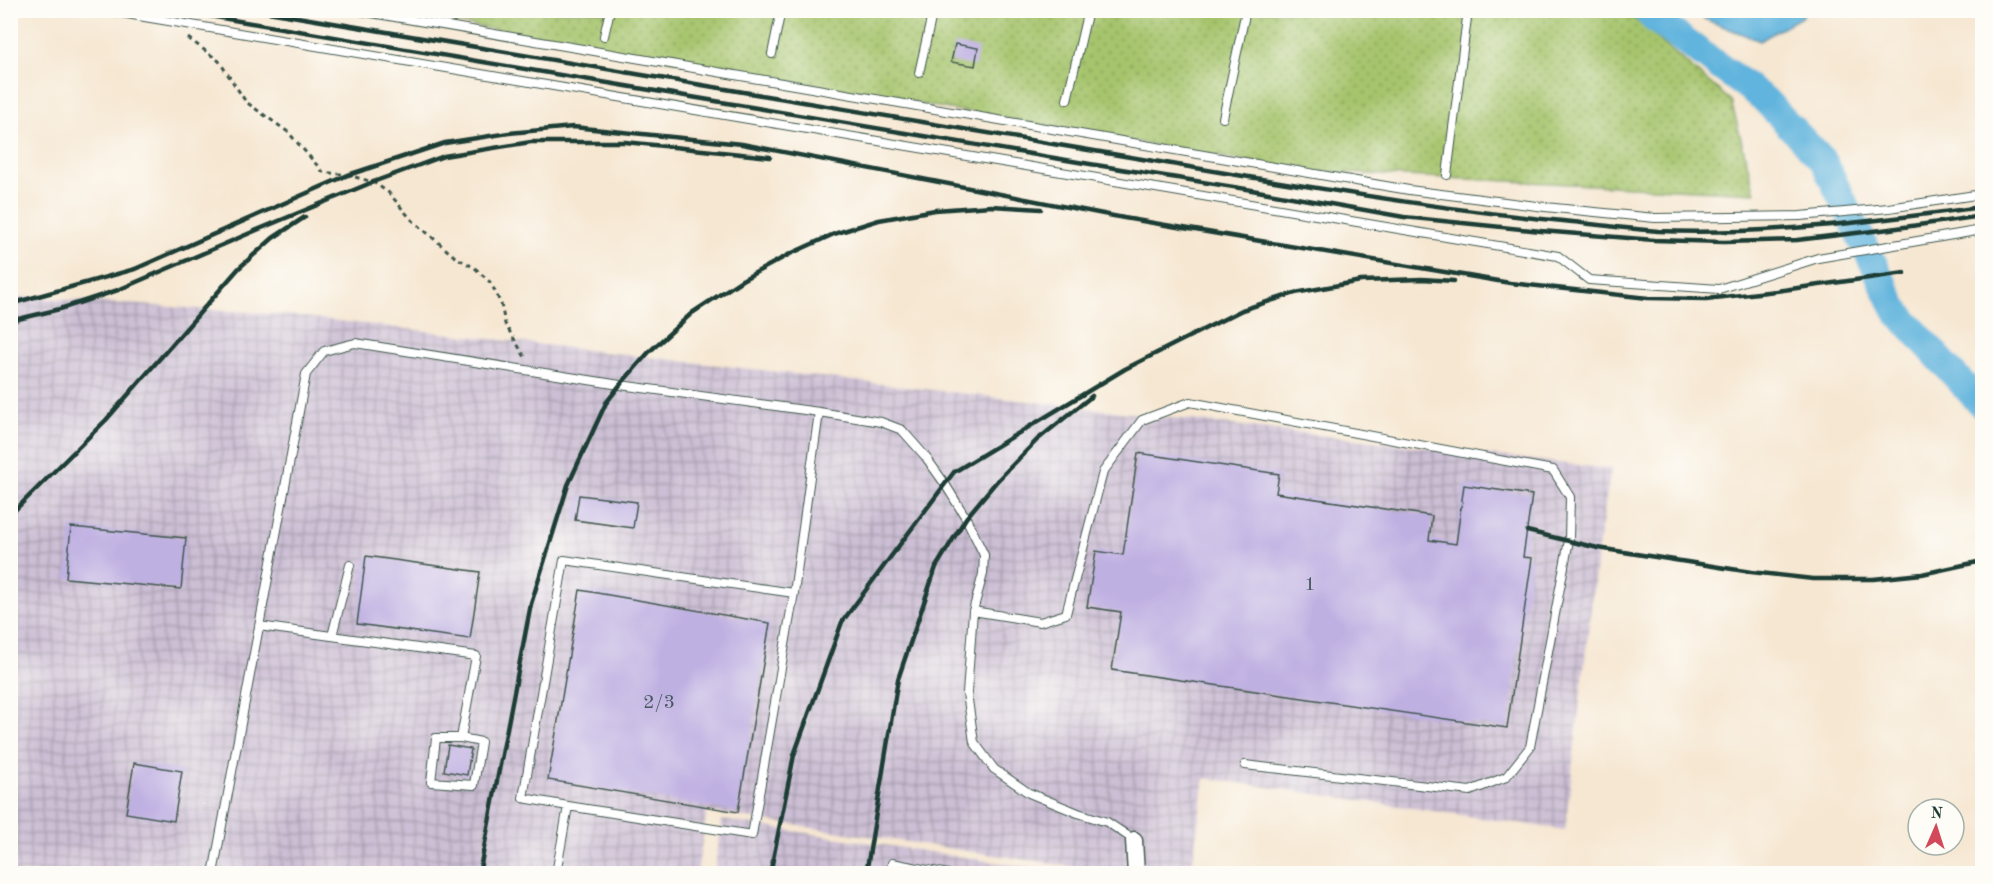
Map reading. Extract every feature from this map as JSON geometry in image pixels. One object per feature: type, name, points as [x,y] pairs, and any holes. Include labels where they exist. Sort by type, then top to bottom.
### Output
[{"type":"street","points":[[1134,840],[1136,873]]},
{"type":"lane","points":[[103,10],[1558,256],[1589,280],[1719,289],[1818,258],[1983,230]]},
{"type":"lane","points":[[354,10],[1409,190],[1545,207],[1655,218],[1800,216],[1889,208],[1983,194]]},
{"type":"lane","points":[[604,36],[610,10]]},
{"type":"lane","points":[[772,54],[781,10]]},
{"type":"lane","points":[[919,73],[933,10]]},
{"type":"lane","points":[[1067,100],[1088,10]]},
{"type":"lane","points":[[1223,118],[1246,10]]},
{"type":"lane","points":[[1447,175],[1468,10]]},
{"type":"lane","points":[[213,873],[306,375],[324,351],[355,343],[533,372],[819,412],[881,422],[902,430],[925,456],[966,518],[984,555],[983,574],[973,611],[966,693],[974,742],[994,769],[1029,793],[1107,822],[1134,840]]},
{"type":"lane","points":[[973,611],[1040,622],[1066,614],[1103,472],[1142,420],[1190,402],[1553,470],[1570,497],[1569,540],[1530,747],[1506,777],[1470,791],[1245,765]]},
{"type":"lane","points":[[794,593],[564,560],[523,798],[752,835],[794,593],[819,412]]},
{"type":"lane","points":[[332,636],[350,565]]},
{"type":"lane","points":[[259,626],[476,656],[460,738]]},
{"type":"lane","points":[[436,738],[460,738],[481,742],[474,785],[431,782],[436,738]]},
{"type":"lane","points":[[556,873],[568,806]]},
{"type":"lane","points":[[891,873],[892,863],[948,873]]},
{"type":"path","points":[[168,21],[219,61],[246,102],[288,132],[323,172],[348,175],[373,183],[389,193],[410,218],[455,257],[475,268],[491,283],[501,304],[505,324],[533,372]]},
{"type":"shaded area","points":[[10,296],[287,315],[1611,469],[1598,548],[1565,830],[1205,778],[1191,873],[1115,873],[707,812],[697,873],[11,873]]},
{"type":"shaded area","points":[[722,820],[1065,873],[714,874]]},
{"type":"green space","points":[[389,11],[1625,11],[1731,101],[1755,193],[1303,171]]},
{"type":"water","points":[[1804,10],[1803,16],[1760,41],[1704,19],[1701,11]]},
{"type":"building","points":[[955,44],[978,48],[975,66],[951,62]]},
{"type":"building","points":[[1138,453],[1279,474],[1276,493],[1432,516],[1429,540],[1456,544],[1464,485],[1532,495],[1523,557],[1532,558],[1507,728],[1112,670],[1121,612],[1087,607],[1096,551],[1123,555]]},
{"type":"building","points":[[579,495],[637,502],[633,528],[575,520]]},
{"type":"building","points":[[71,527],[186,538],[181,589],[66,578]]},
{"type":"building","points":[[366,556],[480,572],[470,639],[357,624]]},
{"type":"building","points":[[580,590],[770,623],[738,812],[548,780]]},
{"type":"building","points":[[448,745],[471,749],[467,775],[444,771]]},
{"type":"building","points":[[134,763],[182,771],[174,821],[126,813]]},
{"type":"waterway","points":[[1646,10],[1653,18],[1764,99],[1824,162],[1897,312],[1982,405]]},
{"type":"railway","points":[[174,10],[1404,217],[1654,240],[1724,242],[1797,240],[1982,216]]},
{"type":"railway","points":[[256,10],[1249,177],[1405,202],[1523,217],[1634,229],[1697,232],[1776,229],[1974,208]]},
{"type":"railway","points":[[10,304],[135,269],[348,175],[445,143],[509,133],[573,127],[742,144],[1124,218],[1510,283],[1648,298],[1706,299],[1905,273]]},
{"type":"railway","points":[[10,321],[60,309],[118,290],[373,182],[444,156],[531,142],[625,142],[770,157]]},
{"type":"railway","points":[[479,874],[531,604],[568,485],[606,403],[620,385],[649,352],[692,313],[742,280],[834,234],[879,220],[935,210],[991,206],[1041,209]]},
{"type":"railway","points":[[10,515],[106,420],[239,268],[273,238],[305,217]]},
{"type":"railway","points":[[770,874],[794,755],[842,622],[954,472],[1125,369],[1242,310],[1295,293],[1361,281],[1422,279],[1454,281]]},
{"type":"railway","points":[[866,874],[898,679],[936,567],[966,518],[996,482],[1037,440],[1092,396]]},
{"type":"railway","points":[[1527,531],[1598,548],[1751,572],[1813,579],[1873,579],[1922,574],[1982,561]]}]
